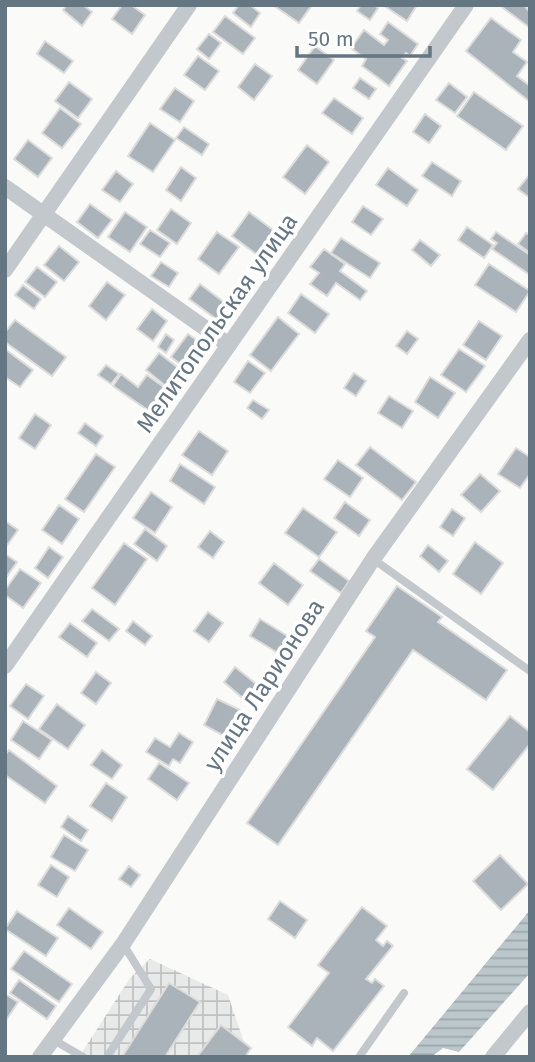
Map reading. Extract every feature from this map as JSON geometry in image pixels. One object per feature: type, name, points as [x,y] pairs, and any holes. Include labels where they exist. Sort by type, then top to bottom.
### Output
[{"type":"street","points":[[5,270],[189,5]]},
{"type":"street","name":"Мелитопольская улица","points":[[5,666],[466,5]]},
{"type":"street","points":[[5,187],[229,345]]},
{"type":"street","name":"улица Ларионова","points":[[40,1057],[123,944],[373,559],[530,340]]},
{"type":"street","points":[[494,1057],[530,1012]]},
{"type":"lane","points":[[373,559],[530,671]]},
{"type":"lane","points":[[107,1057],[151,989],[123,944]]},
{"type":"lane","points":[[359,1057],[404,993]]},
{"type":"lane","points":[[52,1039],[83,1057]]},
{"type":"shaded area","points":[[530,910],[530,973],[459,1052],[443,1048],[431,1057],[408,1057]]},
{"type":"shaded area","points":[[150,959],[228,995],[249,1057],[79,1057],[130,978]]},
{"type":"building","points":[[67,5],[83,5],[92,12],[82,26],[63,10]]},
{"type":"building","points":[[122,5],[131,5],[145,15],[132,34],[112,19]]},
{"type":"building","points":[[239,5],[250,5],[260,13],[251,27],[233,13]]},
{"type":"building","points":[[273,5],[312,5],[299,23]]},
{"type":"building","points":[[361,5],[374,5],[378,8],[370,20],[357,11]]},
{"type":"building","points":[[383,5],[417,5],[407,21]]},
{"type":"building","points":[[524,5],[530,12],[530,28],[502,7]]},
{"type":"building","points":[[225,16],[255,38],[243,54],[213,32]]},
{"type":"building","points":[[491,18],[521,40],[513,52],[527,62],[517,76],[530,86],[530,102],[466,51]]},
{"type":"building","points":[[388,22],[418,44],[410,56],[406,53],[402,58],[407,61],[389,86],[362,66],[366,59],[351,48],[364,30],[384,45],[388,40],[380,34]]},
{"type":"building","points":[[209,34],[221,43],[209,59],[197,49]]},
{"type":"building","points":[[45,41],[73,61],[64,73],[37,54]]},
{"type":"building","points":[[315,46],[334,60],[317,84],[298,70]]},
{"type":"building","points":[[198,56],[219,71],[205,90],[184,75]]},
{"type":"building","points":[[255,64],[272,76],[254,100],[238,87]]},
{"type":"building","points":[[360,78],[376,89],[369,99],[353,88]]},
{"type":"building","points":[[69,82],[92,99],[78,118],[55,101]]},
{"type":"building","points":[[449,83],[467,97],[455,113],[436,100]]},
{"type":"building","points":[[175,88],[194,101],[180,122],[160,109]]},
{"type":"building","points":[[474,92],[523,126],[506,150],[457,116]]},
{"type":"building","points":[[334,98],[363,118],[352,134],[322,113]]},
{"type":"building","points":[[60,108],[81,124],[62,148],[42,133]]},
{"type":"building","points":[[425,114],[441,126],[429,143],[413,132]]},
{"type":"building","points":[[150,123],[175,140],[153,172],[128,156]]},
{"type":"building","points":[[184,127],[209,144],[202,155],[176,138]]},
{"type":"building","points":[[28,140],[52,158],[38,177],[14,159]]},
{"type":"building","points":[[307,145],[329,162],[305,194],[283,177]]},
{"type":"building","points":[[432,162],[461,181],[452,196],[422,176]]},
{"type":"building","points":[[181,167],[196,178],[181,201],[166,190]]},
{"type":"building","points":[[388,168],[418,190],[407,206],[376,185]]},
{"type":"building","points":[[116,171],[133,184],[120,202],[102,190]]},
{"type":"building","points":[[530,174],[530,198],[518,189]]},
{"type":"building","points":[[90,204],[112,220],[98,238],[77,222]]},
{"type":"building","points":[[363,206],[383,219],[371,235],[352,222]]},
{"type":"building","points":[[171,209],[191,223],[177,244],[157,230]]},
{"type":"building","points":[[125,212],[147,227],[130,252],[108,237]]},
{"type":"building","points":[[249,212],[285,239],[268,263],[232,236]]},
{"type":"building","points":[[467,227],[493,245],[484,258],[458,240]]},
{"type":"building","points":[[150,230],[170,243],[160,257],[140,244]]},
{"type":"building","points":[[217,232],[239,247],[219,274],[198,259]]},
{"type":"building","points":[[496,232],[530,255],[530,275],[492,249],[497,243],[491,239]]},
{"type":"building","points":[[526,233],[530,235],[530,253],[518,244]]},
{"type":"building","points":[[341,238],[380,263],[370,278],[331,253]]},
{"type":"building","points":[[420,240],[440,255],[431,266],[412,250]]},
{"type":"building","points":[[59,246],[79,262],[64,281],[44,265]]},
{"type":"building","points":[[324,249],[345,264],[340,271],[367,291],[360,300],[336,283],[327,296],[310,284],[319,273],[310,267]]},
{"type":"building","points":[[161,262],[178,273],[169,287],[151,276]]},
{"type":"building","points":[[489,264],[530,291],[516,312],[475,285]]},
{"type":"building","points":[[37,267],[57,282],[45,297],[25,282]]},
{"type":"building","points":[[107,282],[125,295],[106,320],[89,306]]},
{"type":"building","points":[[200,284],[229,306],[219,321],[189,299]]},
{"type":"building","points":[[23,285],[41,299],[34,309],[15,295]]},
{"type":"building","points":[[301,294],[329,314],[315,333],[288,313]]},
{"type":"building","points":[[152,309],[167,321],[153,341],[137,329]]},
{"type":"building","points":[[278,317],[299,334],[271,371],[250,355]]},
{"type":"building","points":[[15,320],[66,357],[52,376],[5,342],[5,332]]},
{"type":"building","points":[[479,321],[502,336],[486,360],[463,345]]},
{"type":"building","points":[[407,331],[418,339],[407,354],[396,346]]},
{"type":"building","points":[[166,334],[174,340],[166,353],[158,347]]},
{"type":"building","points":[[188,334],[202,344],[186,368],[171,357]]},
{"type":"building","points":[[5,349],[33,370],[20,387],[5,377]]},
{"type":"building","points":[[459,349],[485,366],[466,392],[441,375]]},
{"type":"building","points":[[159,353],[186,374],[172,391],[146,370]]},
{"type":"building","points":[[248,361],[265,373],[250,393],[234,382]]},
{"type":"building","points":[[106,365],[119,374],[111,384],[98,375]]},
{"type":"building","points":[[354,373],[366,381],[356,396],[344,388]]},
{"type":"building","points":[[121,374],[138,387],[147,375],[168,390],[152,413],[113,386]]},
{"type":"building","points":[[430,377],[455,393],[438,418],[415,402]]},
{"type":"building","points":[[389,396],[413,411],[402,428],[378,413]]},
{"type":"building","points":[[253,400],[269,410],[262,419],[247,408]]},
{"type":"building","points":[[35,414],[51,425],[35,449],[19,438]]},
{"type":"building","points":[[85,423],[103,436],[96,446],[78,433]]},
{"type":"building","points":[[199,431],[228,451],[212,475],[182,455]]},
{"type":"building","points":[[370,447],[416,482],[402,500],[356,465]]},
{"type":"building","points":[[516,448],[530,457],[530,474],[520,488],[498,474]]},
{"type":"building","points":[[96,454],[115,467],[84,512],[65,499]]},
{"type":"building","points":[[338,460],[363,478],[350,497],[324,479]]},
{"type":"building","points":[[180,464],[215,487],[204,504],[170,481]]},
{"type":"building","points":[[480,474],[500,491],[481,512],[461,495]]},
{"type":"building","points":[[151,492],[172,507],[155,533],[133,518]]},
{"type":"building","points":[[345,502],[370,520],[359,536],[334,518]]},
{"type":"building","points":[[59,505],[79,519],[62,544],[42,530]]},
{"type":"building","points":[[303,508],[337,532],[319,557],[285,533]]},
{"type":"building","points":[[452,509],[465,518],[453,536],[440,527]]},
{"type":"building","points":[[5,521],[18,530],[5,548]]},
{"type":"building","points":[[145,529],[167,546],[157,561],[134,544]]},
{"type":"building","points":[[210,531],[224,542],[213,558],[198,547]]},
{"type":"building","points":[[475,542],[503,563],[481,594],[453,574]]},
{"type":"building","points":[[124,543],[147,559],[115,605],[92,588]]},
{"type":"building","points":[[428,545],[448,561],[439,572],[420,556]]},
{"type":"building","points":[[49,547],[63,557],[48,578],[35,568]]},
{"type":"building","points":[[5,554],[17,562],[5,579]]},
{"type":"building","points":[[319,559],[349,581],[341,593],[310,571]]},
{"type":"building","points":[[274,563],[303,585],[288,605],[259,583]]},
{"type":"building","points":[[20,569],[41,583],[23,608],[5,595],[5,590]]},
{"type":"building","points":[[397,586],[442,617],[438,622],[507,670],[486,700],[413,650],[278,845],[247,823],[375,637],[366,631]]},
{"type":"building","points":[[92,609],[119,629],[109,641],[82,621]]},
{"type":"building","points":[[208,612],[223,623],[209,642],[194,631]]},
{"type":"building","points":[[260,619],[289,637],[278,653],[250,636]]},
{"type":"building","points":[[133,621],[152,636],[145,645],[126,631]]},
{"type":"building","points":[[70,623],[97,643],[87,657],[59,637]]},
{"type":"building","points":[[235,667],[265,691],[253,707],[224,682]]},
{"type":"building","points":[[96,672],[111,683],[96,704],[81,693]]},
{"type":"building","points":[[26,684],[44,696],[28,719],[10,706]]},
{"type":"building","points":[[217,699],[240,710],[226,737],[204,725]]},
{"type":"building","points":[[57,704],[85,725],[68,749],[39,729]]},
{"type":"building","points":[[510,716],[530,732],[530,744],[493,790],[467,769]]},
{"type":"building","points":[[23,721],[52,740],[39,759],[11,740]]},
{"type":"building","points":[[179,733],[193,742],[180,763],[173,759],[169,766],[146,752],[155,738],[170,747]]},
{"type":"building","points":[[9,750],[57,786],[45,803],[5,775],[5,755]]},
{"type":"building","points":[[102,750],[122,765],[112,779],[91,765]]},
{"type":"building","points":[[159,763],[189,783],[177,800],[148,779]]},
{"type":"building","points":[[106,783],[127,797],[112,821],[90,806]]},
{"type":"building","points":[[68,816],[88,830],[81,841],[61,827]]},
{"type":"building","points":[[64,835],[88,850],[75,871],[51,857]]},
{"type":"building","points":[[500,855],[528,884],[501,910],[473,881]]},
{"type":"building","points":[[51,865],[69,877],[57,897],[38,885]]},
{"type":"building","points":[[129,866],[140,875],[131,887],[119,879]]},
{"type":"building","points":[[280,901],[307,920],[295,938],[268,919]]},
{"type":"building","points":[[362,907],[387,926],[376,940],[383,946],[387,941],[393,946],[366,979],[372,983],[375,979],[384,986],[333,1051],[317,1038],[312,1046],[288,1027],[329,973],[318,965]]},
{"type":"building","points":[[69,908],[103,932],[91,949],[57,925]]},
{"type":"building","points":[[17,911],[58,938],[46,956],[5,929]]},
{"type":"building","points":[[24,951],[72,984],[59,1002],[11,969]]},
{"type":"building","points":[[19,980],[56,1006],[47,1019],[10,993]]},
{"type":"building","points":[[169,983],[200,1002],[165,1057],[122,1057]]},
{"type":"building","points":[[5,994],[18,1002],[5,1022]]},
{"type":"building","points":[[221,1025],[251,1048],[245,1057],[197,1057]]}]
